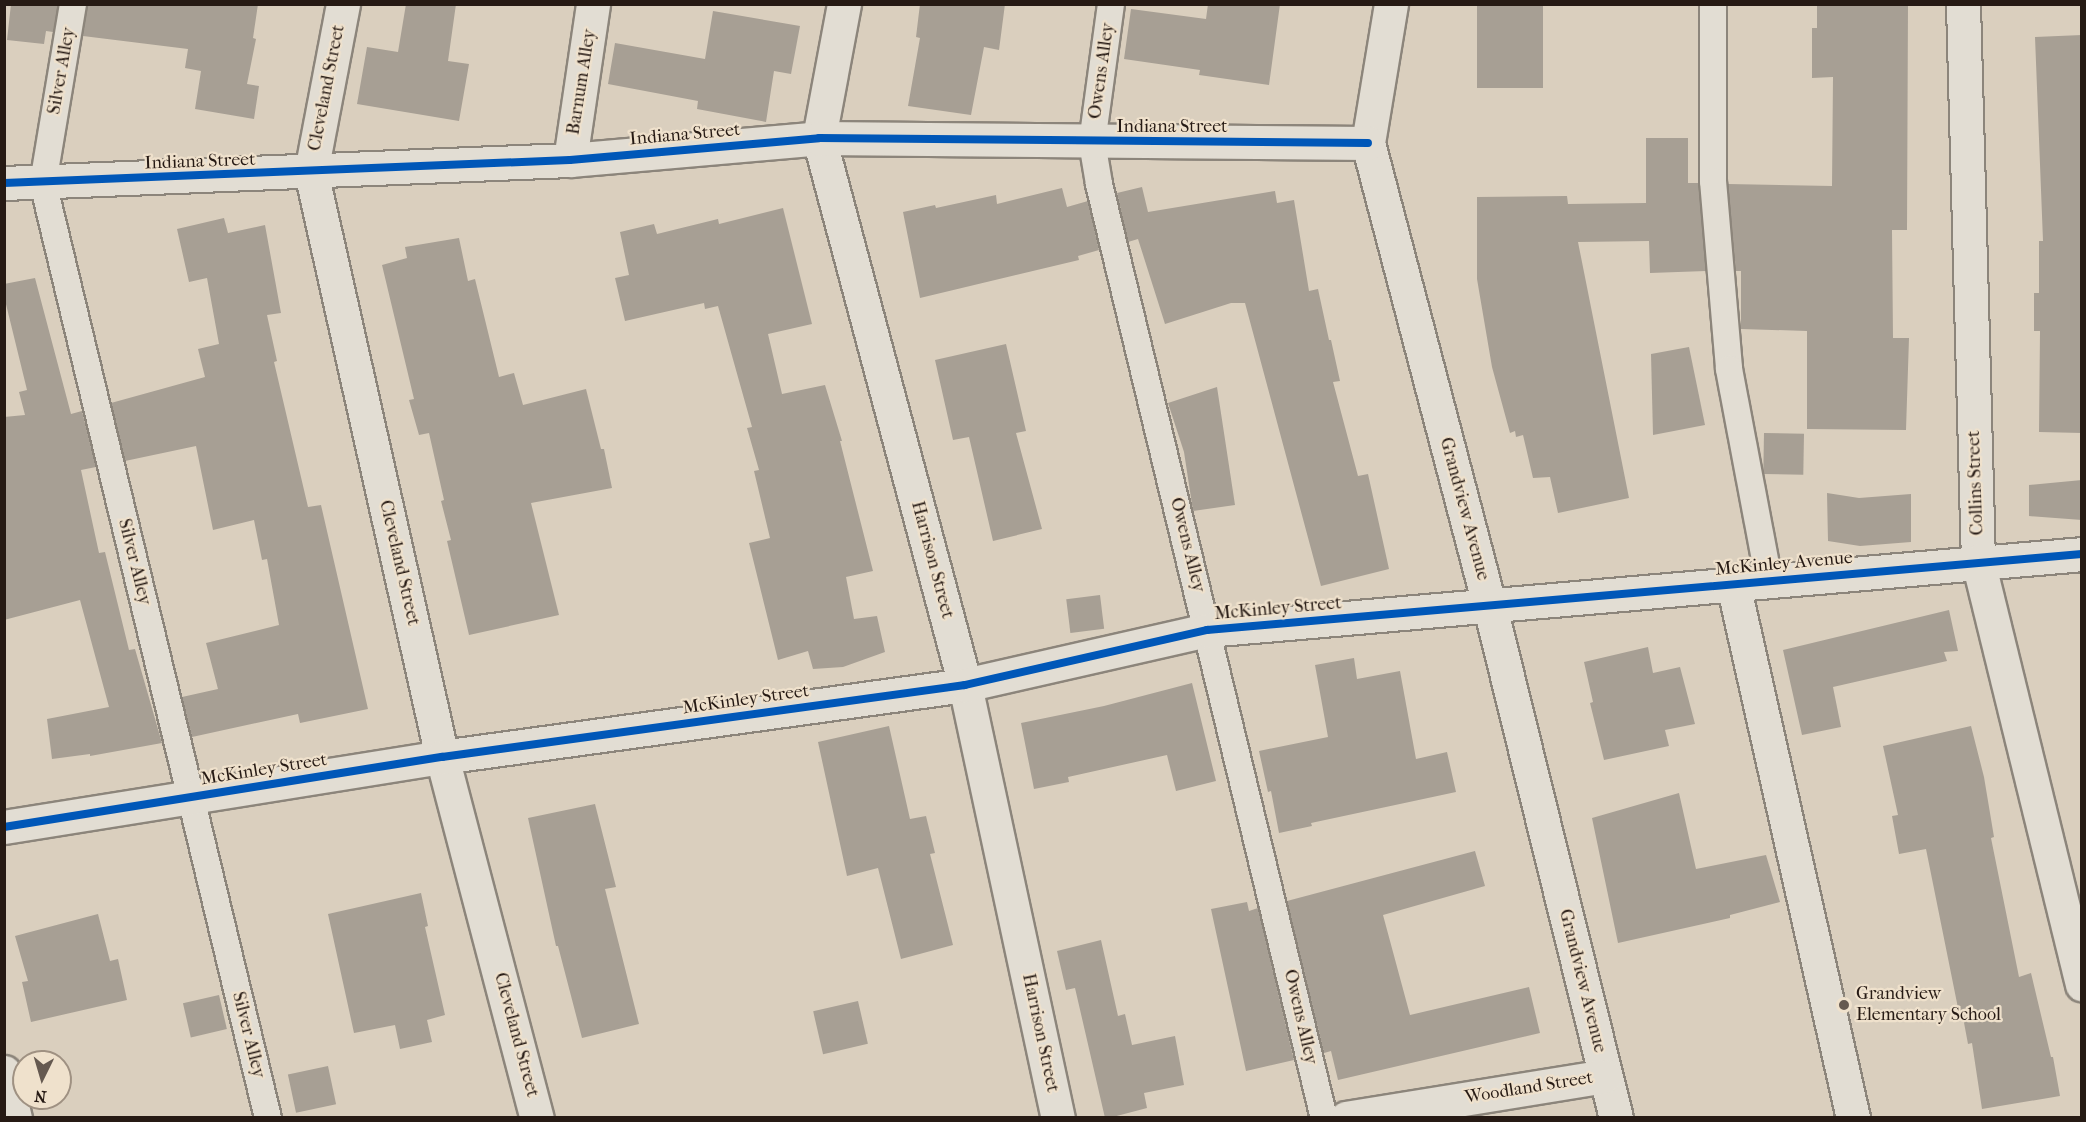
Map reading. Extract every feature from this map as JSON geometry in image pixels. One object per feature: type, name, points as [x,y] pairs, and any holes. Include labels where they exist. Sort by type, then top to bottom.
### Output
[{"type":"street","name":"Cleveland Street","points":[[343,4],[311,172],[442,757],[537,1118]]},
{"type":"street","name":"Barnum Alley","points":[[570,159],[594,4]]},
{"type":"street","name":"Harrison Street","points":[[844,4],[819,138],[965,685],[1058,1118]]},
{"type":"street","name":"Grandview Avenue","points":[[1391,4],[1368,143],[1490,607],[1616,1118]]},
{"type":"street","name":"Collins Street","points":[[1963,4],[1978,561],[2082,984]]},
{"type":"street","name":"Indiana Street","points":[[4,183],[311,172],[570,159],[819,138],[1368,143]]},
{"type":"street","name":"McKinley Avenue","points":[[1490,607],[1978,561],[2082,554]]},
{"type":"street","points":[[1733,584],[1853,1118]]},
{"type":"street","name":"McKinley Street","points":[[4,827],[442,757],[965,685],[1207,630],[1490,607]]},
{"type":"street","points":[[4,1072],[15,1118]]},
{"type":"street","name":"Woodland Street","points":[[1346,1118],[1605,1076]]},
{"type":"lane","name":"Silver Alley","points":[[73,4],[43,183],[268,1118]]},
{"type":"lane","name":"Owens Alley","points":[[1111,4],[1092,142],[1102,196],[1324,1118]]},
{"type":"lane","points":[[1713,4],[1713,181],[1730,369],[1769,581]]},
{"type":"building","points":[[11,4],[58,4],[53,32],[46,31],[44,44],[7,40]]},
{"type":"building","points":[[88,4],[258,4],[253,38],[256,39],[247,84],[259,86],[254,119],[195,109],[201,71],[185,68],[188,49],[83,36]]},
{"type":"building","points":[[406,4],[456,4],[448,61],[469,64],[459,121],[357,104],[367,47],[398,52]]},
{"type":"building","points":[[920,4],[1005,4],[999,50],[984,47],[971,115],[908,106],[920,38],[916,37]]},
{"type":"building","points":[[1208,4],[1280,4],[1269,85],[1199,75],[1200,70],[1124,59],[1131,9],[1206,19]]},
{"type":"building","points":[[1477,4],[1543,4],[1543,88],[1477,88]]},
{"type":"building","points":[[1817,4],[1908,4],[1907,230],[1892,230],[1893,338],[1909,338],[1906,430],[1807,429],[1807,331],[1741,329],[1741,271],[1736,271],[1728,184],[1832,186],[1833,77],[1812,78],[1812,28],[1817,28]]},
{"type":"building","points":[[713,11],[800,26],[791,74],[774,71],[766,122],[697,109],[698,101],[608,84],[615,43],[705,59]]},
{"type":"building","points":[[2082,35],[2082,433],[2039,432],[2040,331],[2034,331],[2034,293],[2039,293],[2039,241],[2043,241],[2035,37]]},
{"type":"building","points":[[1646,138],[1688,138],[1688,183],[1698,183],[1706,271],[1650,273],[1649,241],[1578,242],[1629,498],[1558,513],[1550,477],[1533,478],[1523,435],[1516,437],[1515,431],[1510,433],[1492,367],[1477,279],[1477,197],[1567,196],[1568,204],[1646,203]]},
{"type":"building","points":[[1142,187],[1148,212],[1275,191],[1277,203],[1294,200],[1309,291],[1318,289],[1340,381],[1333,382],[1358,476],[1368,474],[1389,569],[1321,586],[1245,303],[1231,303],[1165,324],[1138,239],[1128,242],[1117,193]]},
{"type":"building","points":[[1062,188],[1067,207],[1088,201],[1099,250],[1078,256],[1079,260],[920,298],[903,212],[935,205],[936,208],[996,195],[997,204]]},
{"type":"building","points":[[783,208],[812,324],[768,334],[782,394],[825,385],[842,441],[840,441],[873,571],[846,577],[854,619],[877,616],[885,652],[843,667],[813,669],[808,651],[778,660],[749,543],[770,538],[754,471],[759,470],[747,428],[752,427],[718,306],[705,309],[704,303],[625,321],[615,278],[629,275],[620,232],[654,224],[657,234],[718,219],[719,224]]},
{"type":"building","points":[[224,218],[228,233],[265,225],[281,313],[267,315],[277,361],[274,362],[308,507],[321,505],[368,709],[300,723],[298,714],[192,737],[182,697],[218,689],[206,643],[279,625],[267,559],[262,560],[254,520],[213,530],[196,446],[125,461],[111,403],[205,377],[198,349],[219,344],[207,278],[189,282],[177,229]]},
{"type":"building","points":[[459,238],[468,281],[475,279],[499,377],[514,373],[523,405],[586,389],[601,449],[604,449],[612,488],[531,503],[559,615],[469,635],[447,541],[451,540],[441,501],[444,500],[429,433],[419,435],[409,400],[414,399],[382,265],[407,258],[405,247]]},
{"type":"building","points":[[35,278],[71,414],[82,411],[96,467],[81,470],[99,553],[105,552],[129,650],[135,649],[162,743],[90,756],[90,754],[52,759],[47,719],[109,707],[80,600],[4,620],[4,417],[25,415],[19,392],[27,390],[4,296],[4,284]]},
{"type":"building","points":[[1006,344],[1026,431],[1016,433],[1042,529],[993,541],[969,437],[953,440],[935,360]]},
{"type":"building","points":[[1689,347],[1705,425],[1653,435],[1651,354]]},
{"type":"building","points":[[1217,387],[1235,505],[1193,511],[1184,452],[1168,403]]},
{"type":"building","points":[[1764,433],[1804,434],[1803,475],[1763,474]]},
{"type":"building","points":[[2082,480],[2082,520],[2029,516],[2029,485]]},
{"type":"building","points":[[1827,493],[1859,498],[1911,494],[1911,542],[1860,546],[1828,541]]},
{"type":"building","points":[[1100,595],[1104,629],[1070,633],[1066,599]]},
{"type":"building","points":[[1949,610],[1958,651],[1944,652],[1947,661],[1833,687],[1841,727],[1802,735],[1783,650]]},
{"type":"building","points":[[1648,647],[1653,673],[1680,667],[1695,724],[1665,730],[1669,746],[1604,760],[1590,703],[1593,702],[1584,662]]},
{"type":"building","points":[[1354,658],[1357,679],[1400,671],[1416,759],[1447,752],[1456,792],[1311,823],[1312,826],[1279,833],[1271,791],[1268,792],[1259,751],[1328,737],[1315,665]]},
{"type":"building","points":[[1192,683],[1216,781],[1176,791],[1167,755],[1068,777],[1069,782],[1034,789],[1021,723],[1104,706]]},
{"type":"building","points":[[889,726],[910,819],[926,816],[935,853],[930,854],[953,945],[901,959],[878,868],[847,876],[818,742]]},
{"type":"building","points":[[1971,726],[1984,777],[1994,837],[1991,838],[2019,977],[2031,973],[2051,1057],[2053,1057],[2060,1096],[1982,1109],[1972,1043],[1968,1044],[1962,1012],[1959,1013],[1926,849],[1899,854],[1892,816],[1898,815],[1883,746]]},
{"type":"building","points":[[1679,793],[1696,869],[1766,855],[1780,902],[1730,915],[1730,918],[1618,943],[1592,818]]},
{"type":"building","points":[[595,804],[616,887],[605,889],[639,1024],[582,1038],[558,946],[556,946],[528,818]]},
{"type":"building","points":[[1475,851],[1485,886],[1383,915],[1410,1015],[1529,987],[1540,1033],[1338,1080],[1331,1051],[1324,1053],[1287,901]]},
{"type":"building","points":[[421,893],[428,926],[425,927],[445,1015],[427,1020],[432,1042],[400,1049],[395,1025],[354,1033],[328,914]]},
{"type":"building","points":[[1247,902],[1249,911],[1258,908],[1294,1060],[1246,1071],[1211,909]]},
{"type":"building","points":[[98,914],[110,961],[118,959],[127,1000],[31,1022],[22,982],[28,981],[15,936]]},
{"type":"building","points":[[1101,940],[1118,1016],[1125,1014],[1132,1045],[1175,1036],[1184,1085],[1144,1093],[1147,1108],[1109,1118],[1105,1118],[1075,988],[1066,990],[1057,951]]},
{"type":"building","points":[[219,995],[227,1029],[191,1037],[183,1003]]},
{"type":"building","points":[[858,1001],[868,1044],[823,1054],[813,1011]]},
{"type":"building","points":[[328,1066],[336,1104],[296,1113],[288,1075]]},
{"type":"cycle path","points":[[4,183],[570,160],[819,138],[1368,143]]},
{"type":"cycle path","points":[[4,827],[442,757],[965,685],[1207,630],[2082,554]]},
{"type":"place","name":"Grandview Elementary School","points":[[1844,1005]]}]
